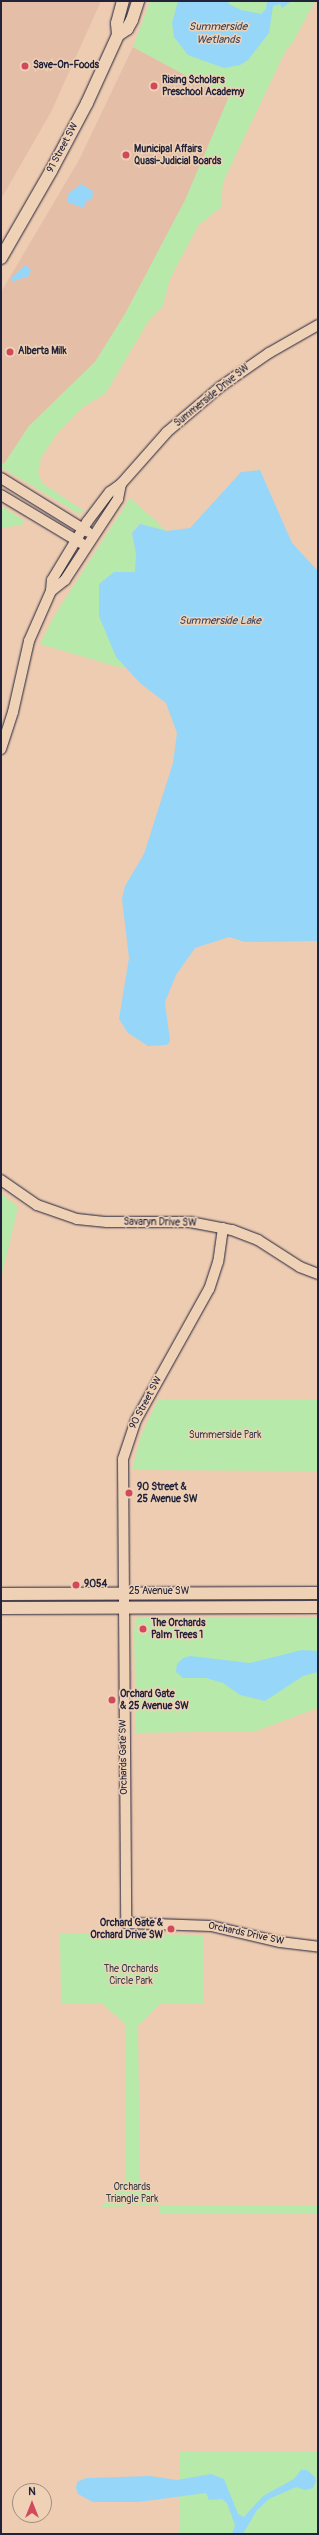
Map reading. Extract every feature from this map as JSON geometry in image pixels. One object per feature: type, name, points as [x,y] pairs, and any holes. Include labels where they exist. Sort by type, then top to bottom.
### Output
[{"type":"main road","name":"91 Street SW","points":[[1,258],[85,108],[118,35],[117,23],[123,1]]},
{"type":"main road","name":"91 Street SW","points":[[118,35],[127,29],[138,1]]},
{"type":"main road","name":"25 Avenue SW","points":[[1,1594],[122,1592],[318,1593]]},
{"type":"main road","name":"25 Avenue SW","points":[[1,1608],[122,1606],[318,1606]]},
{"type":"street","name":"Summerside Drive SW","points":[[1,749],[13,712],[29,641],[51,590],[55,574],[83,529],[110,492],[122,484],[158,441],[208,396],[248,366],[318,326]]},
{"type":"street","points":[[1,478],[93,535]]},
{"type":"street","name":"Summerside Drive SW","points":[[51,590],[65,580],[93,535],[118,499],[122,484]]},
{"type":"street","points":[[1,495],[86,546]]},
{"type":"street","name":"Savaryn Drive SW","points":[[1,1180],[37,1205],[77,1219],[107,1222],[190,1222],[223,1228],[258,1240],[300,1267],[318,1274]]},
{"type":"street","name":"90 Street SW","points":[[122,1592],[121,1477],[124,1452],[136,1420],[209,1289],[218,1262],[223,1228]]},
{"type":"street","name":"Orchards Gate SW","points":[[122,1592],[126,1923]]},
{"type":"street","name":"Orchards Drive SW","points":[[126,1923],[206,1925],[280,1942],[318,1947]]},
{"type":"shaded area","points":[[1,1],[101,1],[51,112],[1,199]]},
{"type":"shaded area","points":[[133,47],[211,89],[234,95],[234,109],[125,314],[95,362],[29,426],[4,464],[1,462],[1,292],[79,160]]},
{"type":"green space","points":[[150,1],[315,1],[293,42],[286,50],[223,182],[221,207],[198,226],[170,279],[163,306],[149,320],[106,393],[82,408],[56,435],[41,458],[38,472],[42,483],[84,511],[79,514],[1,467],[1,462],[4,464],[29,426],[95,362],[125,314],[185,200],[230,94],[211,89],[133,47]]},
{"type":"green space","points":[[130,498],[167,531],[139,524],[132,533],[136,554],[135,572],[114,572],[116,657],[125,667],[118,667],[40,644],[54,616]]},
{"type":"green space","points":[[1,506],[24,520],[22,525],[1,528]]},
{"type":"green space","points":[[1,1193],[18,1207],[1,1279]]},
{"type":"green space","name":"Summerside Park","points":[[158,1400],[318,1400],[318,1471],[132,1470],[141,1435]]},
{"type":"green space","points":[[136,1618],[318,1618],[318,1708],[256,1731],[136,1733],[134,1630]]},
{"type":"green space","name":"The Orchards Circle Park","points":[[60,1933],[203,1935],[203,2004],[161,2003],[138,2026],[140,2180],[160,2202],[160,2205],[101,2207],[126,2180],[126,2025],[103,2004],[61,2003]]},
{"type":"green space","points":[[160,2205],[318,2205],[318,2214],[160,2214]]},
{"type":"green space","points":[[180,2452],[318,2452],[318,2533],[180,2533]]},
{"type":"water","name":"Summerside Wetlands","points":[[178,1],[228,1],[229,4],[241,10],[261,14],[266,9],[267,1],[292,1],[282,8],[280,4],[273,6],[269,33],[248,60],[240,65],[224,68],[188,55],[174,37],[172,23]]},
{"type":"water","points":[[81,184],[93,191],[92,199],[85,202],[84,208],[69,203],[67,200],[69,193]]},
{"type":"water","points":[[25,265],[31,270],[29,276],[11,282],[11,278]]},
{"type":"water","name":"Summerside Lake","points":[[260,470],[292,543],[318,571],[318,941],[245,942],[229,937],[195,948],[176,975],[165,1002],[170,1041],[167,1045],[148,1046],[128,1033],[119,1019],[129,958],[122,899],[125,886],[144,854],[173,763],[177,733],[166,703],[140,683],[116,657],[99,616],[99,584],[114,572],[135,572],[136,554],[132,533],[140,524],[167,531],[190,528],[241,472]]},
{"type":"water","points":[[302,1650],[318,1651],[318,1672],[303,1676],[265,1701],[240,1695],[223,1683],[206,1678],[183,1678],[176,1672],[177,1664],[183,1658],[190,1656],[250,1663]]},
{"type":"water","points":[[301,2470],[307,2470],[315,2477],[316,2481],[313,2488],[305,2490],[296,2487],[269,2499],[257,2510],[243,2534],[232,2534],[235,2525],[227,2503],[222,2499],[209,2500],[206,2493],[138,2502],[93,2502],[78,2494],[76,2488],[77,2482],[86,2478],[150,2476],[177,2480],[211,2474],[224,2479],[238,2514],[244,2517],[263,2496],[294,2479]]},
{"type":"place","name":"Save-On-Foods","points":[[25,66]]},
{"type":"place","name":"Rising Scholars Preschool Academy","points":[[154,86]]},
{"type":"place","name":"Municipal Affairs Quasi-Judicial Boards","points":[[126,155]]},
{"type":"place","name":"Alberta Milk","points":[[10,352]]},
{"type":"place","name":"90 Street & 25 Avenue SW","points":[[129,1493]]},
{"type":"place","name":"9054","points":[[76,1585]]},
{"type":"place","name":"The Orchards Palm Trees 1","points":[[143,1629]]},
{"type":"place","name":"Orchard Gate & 25 Avenue SW","points":[[112,1700]]},
{"type":"place","name":"Orchard Gate & Orchard Drive SW","points":[[171,1929]]},
{"type":"park label","name":"Orchards Triangle Park","points":[[132,2192]]}]
